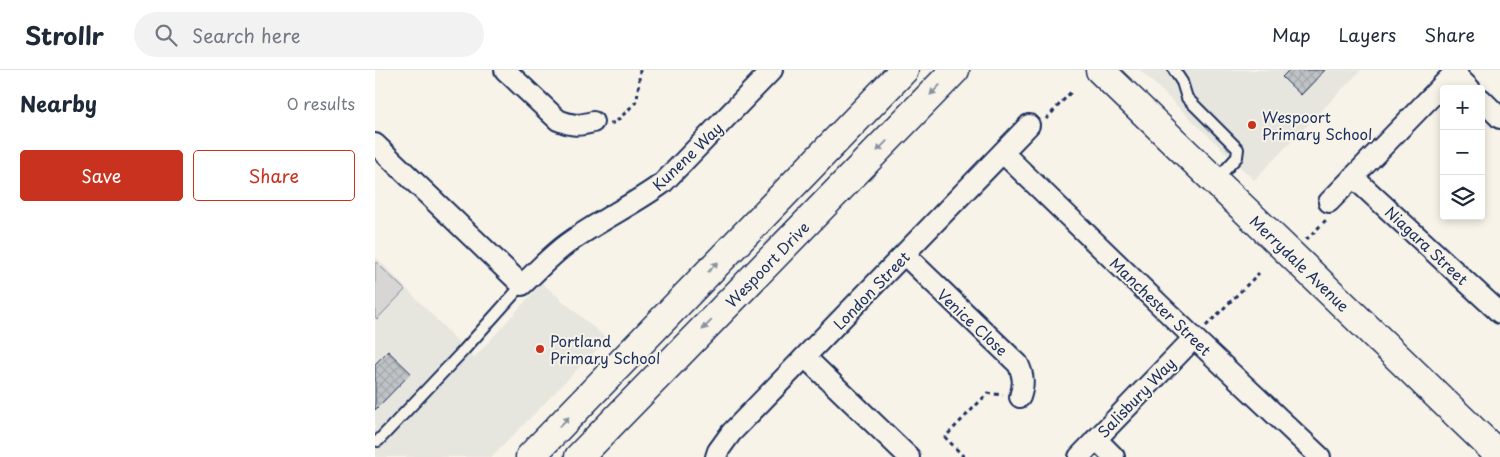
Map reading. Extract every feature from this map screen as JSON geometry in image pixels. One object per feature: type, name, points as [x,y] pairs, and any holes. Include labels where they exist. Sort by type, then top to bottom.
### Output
[{"type":"main road","points":[[530,457],[904,70]]},
{"type":"main road","name":"Wespoort Drive","points":[[579,457],[955,70]]},
{"type":"main road","name":"Merrydale Avenue","points":[[1100,70],[1495,451]]},
{"type":"street","points":[[505,70],[558,120],[579,126],[593,122]]},
{"type":"street","name":"Kunene Way","points":[[523,285],[556,252],[571,240],[646,196],[663,183],[772,70]]},
{"type":"street","points":[[1329,202],[1455,72],[1466,85]]},
{"type":"street","points":[[1485,103],[1500,118]]},
{"type":"street","name":"London Street","points":[[716,457],[718,451],[731,434],[1029,125]]},
{"type":"street","points":[[375,144],[523,285]]},
{"type":"street","name":"Manchester Street","points":[[1003,153],[1320,457]]},
{"type":"street","name":"Niagara Street","points":[[1353,177],[1500,313]]},
{"type":"street","name":"Venice Close","points":[[905,255],[1017,364],[1023,378],[1020,397]]},
{"type":"street","name":"Salisbury Way","points":[[1079,457],[1194,338]]},
{"type":"street","points":[[805,357],[909,457]]},
{"type":"street","points":[[1096,439],[1114,457]]},
{"type":"lane","points":[[1174,70],[1182,82],[1187,98],[1238,149],[1237,157],[1215,181]]},
{"type":"lane","name":"Kunene Way","points":[[378,441],[523,285]]},
{"type":"path","points":[[593,122],[615,123],[637,101],[640,70]]},
{"type":"path","points":[[1029,125],[1038,128],[1071,92]]},
{"type":"path","points":[[1301,242],[1307,239],[1332,213],[1329,202]]},
{"type":"path","points":[[1194,338],[1259,273]]},
{"type":"path","points":[[964,457],[945,437],[988,393],[1020,397]]},
{"type":"shaded area","name":"Wespoort Primary School","points":[[1140,70],[1361,70],[1254,180]]},
{"type":"shaded area","name":"Portland Primary School","points":[[375,256],[474,358],[542,283],[607,339],[492,457],[375,457]]},
{"type":"shaded area","points":[[375,261],[405,290],[377,319],[375,317]]},
{"type":"building","points":[[1289,70],[1325,70],[1301,95],[1282,77]]},
{"type":"building","points":[[388,351],[411,373],[375,410],[375,364]]},
{"type":"place","name":"Wespoort Primary School","points":[[1252,125]]},
{"type":"place","name":"Portland Primary School","points":[[540,349]]}]
